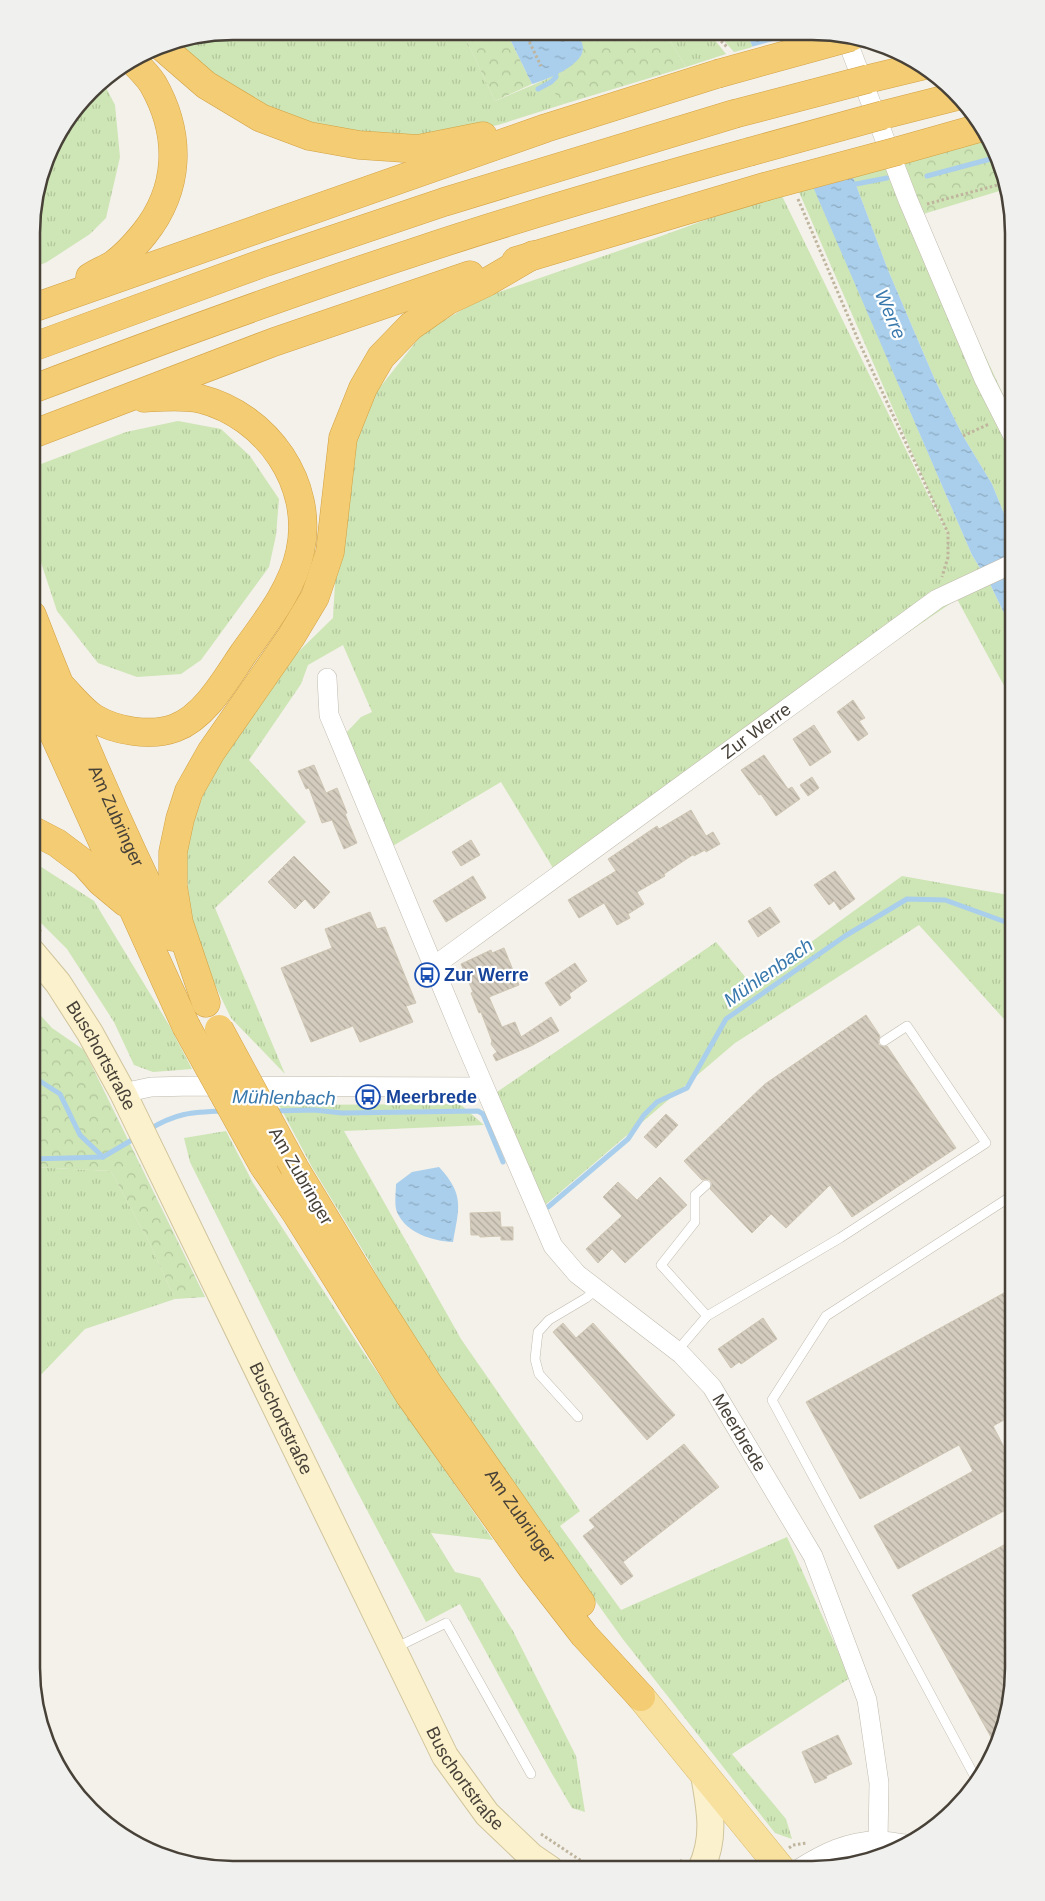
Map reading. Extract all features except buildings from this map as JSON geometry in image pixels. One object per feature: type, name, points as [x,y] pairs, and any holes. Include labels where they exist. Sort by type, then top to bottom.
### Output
[{"type":"highway","points":[[40,306],[546,128],[723,62],[828,41]]},
{"type":"highway","points":[[167,52],[206,85],[261,118],[309,136],[359,145],[418,149],[519,128],[546,128]]},
{"type":"highway","points":[[40,305],[115,263],[135,245],[154,222],[168,193],[173,166],[174,144],[166,111],[152,83],[138,65]]},
{"type":"highway","points":[[40,344],[266,262],[444,202],[734,114],[912,68]]},
{"type":"highway","points":[[40,386],[196,328],[416,252],[640,182],[949,98]]},
{"type":"highway","points":[[40,431],[283,339],[419,291],[533,255],[764,187],[974,129]]},
{"type":"highway","points":[[206,1003],[180,923],[173,886],[173,852],[180,818],[189,791],[211,752],[291,637],[315,597],[330,552],[343,438],[363,388],[381,357],[410,326],[446,301],[487,282],[533,255]]},
{"type":"highway","points":[[46,685],[94,718],[121,730],[147,732],[175,728],[198,714],[220,689],[278,603],[293,574],[300,551],[302,522],[298,492],[284,460],[262,432],[238,414],[201,399],[170,397],[123,399]]},
{"type":"highway","name":"Am Zubringer","points":[[40,655],[46,685],[132,907],[186,1026],[264,1165],[410,1396],[532,1568],[584,1635],[641,1697]]},
{"type":"highway","name":"Am Zubringer","points":[[46,685],[219,1029],[294,1167],[371,1294],[424,1376],[609,1643],[641,1697]]},
{"type":"highway","points":[[40,834],[57,843],[85,864],[101,882],[132,907]]},
{"type":"main road","name":"Buschortstraße","points":[[40,962],[58,983],[90,1033],[123,1093],[445,1756],[486,1814],[538,1861]]},
{"type":"main road","name":"Am Zubringer","points":[[641,1697],[775,1861]]},
{"type":"main road","points":[[704,1775],[711,1832],[709,1850],[704,1861]]},
{"type":"street","points":[[853,45],[912,208],[984,379],[1005,420]]},
{"type":"street","name":"Zur Werre","points":[[434,966],[938,599],[1005,568]]},
{"type":"street","name":"Meerbrede","points":[[327,678],[329,716],[484,1087],[553,1246],[577,1274],[677,1351],[712,1387],[814,1556],[867,1700],[879,1783],[858,1853]]},
{"type":"street","points":[[123,1093],[151,1087],[194,1086],[484,1087]]},
{"type":"street","points":[[814,1861],[838,1848],[858,1853],[878,1849]]},
{"type":"lane","points":[[677,1351],[707,1316],[840,1238],[986,1142],[907,1026],[884,1041]]},
{"type":"lane","points":[[706,1185],[695,1195],[695,1222],[661,1264],[707,1316]]},
{"type":"lane","points":[[973,1773],[772,1400],[826,1316],[1005,1201]]},
{"type":"lane","points":[[578,1417],[539,1374],[535,1359],[538,1332],[550,1320],[597,1289]]},
{"type":"lane","points":[[393,1649],[446,1623],[531,1774]]},
{"type":"path","points":[[528,40],[541,66]]},
{"type":"path","points":[[716,40],[723,62]]},
{"type":"path","points":[[912,208],[998,184]]},
{"type":"path","points":[[796,194],[859,342],[948,533],[948,557],[938,599]]},
{"type":"path","points":[[963,436],[985,426]]},
{"type":"path","points":[[536,1831],[580,1860]]},
{"type":"green space","points":[[220,40],[466,40],[495,101],[566,69],[552,89],[564,104],[498,125],[442,135],[380,137],[295,119],[254,101],[214,75],[183,47]]},
{"type":"green space","points":[[466,40],[510,40],[532,84],[495,101]]},
{"type":"green space","points":[[579,40],[669,40],[686,67],[564,104],[551,89],[566,69],[580,56]]},
{"type":"green space","points":[[669,40],[715,40],[726,54],[686,67]]},
{"type":"green space","points":[[723,40],[750,40],[753,47],[734,52]]},
{"type":"green space","points":[[106,88],[115,105],[120,157],[106,218],[90,234],[40,265],[40,220],[50,171],[66,136],[88,106]]},
{"type":"green space","points":[[981,141],[995,171],[1000,191],[920,215],[904,163]]},
{"type":"green space","points":[[904,163],[920,215],[1005,399],[1005,516],[992,484],[963,436],[935,380],[888,270],[853,177]]},
{"type":"green space","points":[[814,188],[972,555],[991,586],[1005,615],[1005,687],[957,599],[556,873],[501,782],[391,847],[345,734],[361,717],[372,712],[343,645],[308,665],[301,684],[249,760],[306,822],[215,908],[285,1074],[231,1018],[214,983],[199,944],[190,909],[186,867],[188,840],[205,789],[221,761],[295,655],[333,618],[336,566],[354,447],[377,391],[423,333],[482,298],[730,211],[782,196],[950,540],[799,192]]},
{"type":"green space","points":[[178,421],[221,429],[250,456],[279,499],[276,535],[269,567],[201,660],[181,674],[137,677],[98,663],[57,611],[40,559],[40,464],[126,432]]},
{"type":"green space","points":[[40,866],[94,901],[169,1025],[192,1069],[153,1072],[134,1065],[114,1022],[67,949],[40,922]]},
{"type":"green space","points":[[902,876],[1005,894],[1005,1020],[919,925],[735,1043],[544,1206],[497,1092],[716,942],[752,985]]},
{"type":"green space","points":[[40,1015],[52,1028],[84,1050],[205,1297],[175,1299],[150,1244],[111,1171],[40,1167]]},
{"type":"green space","points":[[460,1104],[484,1125],[344,1131],[461,1339],[580,1511],[560,1526],[621,1610],[787,1537],[850,1678],[732,1754],[786,1819],[792,1839],[775,1833],[622,1638],[529,1508],[408,1333],[368,1259],[312,1167],[279,1105]]},
{"type":"green space","points":[[226,1131],[253,1183],[362,1350],[493,1540],[431,1533],[455,1572],[480,1578],[513,1631],[576,1756],[585,1812],[572,1808],[460,1604],[426,1622],[299,1381],[190,1162],[184,1138]]},
{"type":"green space","points":[[40,1167],[111,1171],[150,1244],[175,1299],[85,1329],[40,1376]]},
{"type":"water","points":[[510,40],[581,40],[583,49],[577,61],[554,76],[532,84]]},
{"type":"water","name":"Werre","points":[[750,40],[795,40],[853,177],[888,270],[935,380],[963,436],[992,484],[1005,516],[1005,615],[991,586],[972,555]]},
{"type":"water","points":[[439,1167],[453,1186],[458,1202],[453,1242],[428,1238],[413,1230],[401,1219],[396,1209],[396,1184],[412,1172]]},
{"type":"pier","points":[[777,40],[797,40],[855,177],[811,189],[751,47]]},
{"type":"waterway","points":[[538,89],[556,77],[555,69]]},
{"type":"waterway","points":[[927,176],[990,159]]},
{"type":"waterway","points":[[851,185],[887,178]]},
{"type":"waterway","name":"Mühlenbach","points":[[548,1207],[628,1139],[644,1115],[657,1102],[687,1088],[726,1019],[845,936],[907,899],[945,900],[1005,922]]},
{"type":"waterway","points":[[40,1081],[60,1094],[80,1135],[103,1157]]},
{"type":"waterway","name":"Mühlenbach","points":[[274,1111],[314,1110],[342,1113],[478,1111],[483,1114],[503,1162]]},
{"type":"waterway","name":"Mühlenbach","points":[[148,1130],[184,1114],[223,1111]]},
{"type":"waterway","points":[[40,1159],[103,1157],[137,1137]]},
{"type":"place","name":"Zur Werre","points":[[427,975]]},
{"type":"place","name":"Meerbrede","points":[[368,1097]]}]
